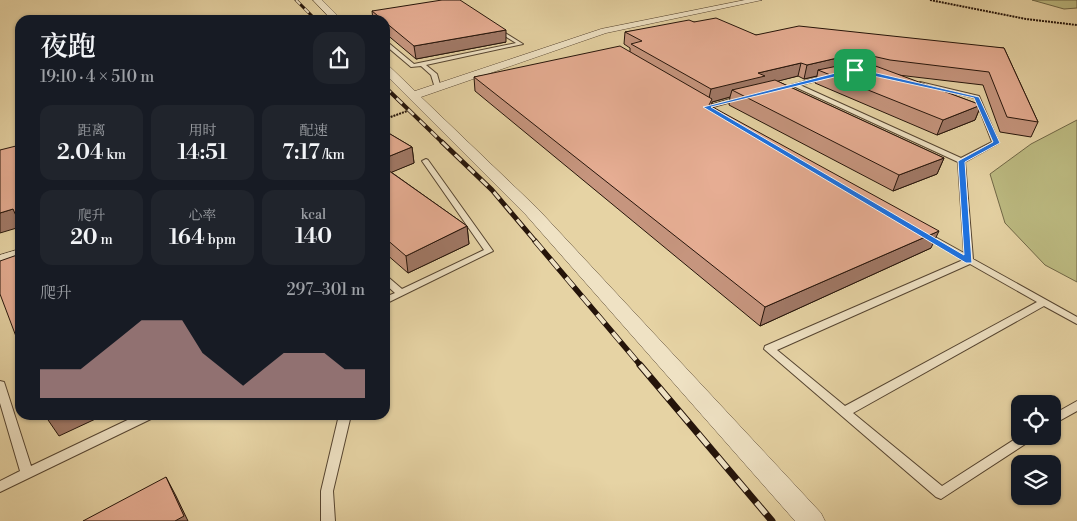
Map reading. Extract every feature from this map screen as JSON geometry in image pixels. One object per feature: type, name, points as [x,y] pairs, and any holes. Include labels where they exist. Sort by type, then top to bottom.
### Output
[{"type":"street","points":[[317,0],[332,15]]},
{"type":"street","points":[[417,101],[438,88],[604,31],[758,0]]},
{"type":"street","points":[[390,73],[532,212],[812,521]]},
{"type":"street","points":[[0,261],[15,256]]},
{"type":"lane","points":[[390,46],[413,66],[520,44],[490,25]]},
{"type":"lane","points":[[422,64],[434,74],[438,88]]},
{"type":"lane","points":[[838,74],[789,86],[961,161]]},
{"type":"lane","points":[[911,82],[977,97],[996,143],[961,161]]},
{"type":"lane","points":[[714,112],[703,105],[750,96]]},
{"type":"lane","points":[[390,298],[488,251],[426,161]]},
{"type":"lane","points":[[961,161],[969,261]]},
{"type":"lane","points":[[920,233],[1077,322]]},
{"type":"lane","points":[[969,261],[769,349],[941,493],[1015,445]]},
{"type":"lane","points":[[390,283],[401,293]]},
{"type":"lane","points":[[845,412],[1043,303]]},
{"type":"lane","points":[[0,385],[27,474]]},
{"type":"lane","points":[[1061,415],[1077,405]]},
{"type":"lane","points":[[0,487],[139,420]]},
{"type":"lane","points":[[328,521],[327,491],[344,420]]},
{"type":"path","points":[[930,0],[1026,19],[1077,25]]},
{"type":"path","points":[[390,116],[417,101]]},
{"type":"shaded area","points":[[1032,0],[1077,0],[1077,8],[1064,9]]},
{"type":"shaded area","points":[[1077,120],[1077,282],[1045,265],[1005,223],[990,174],[1031,144]]},
{"type":"building","points":[[442,0],[460,0],[506,30],[414,46],[390,26],[390,15],[377,15],[372,11]]},
{"type":"building","points":[[716,18],[756,35],[799,26],[1004,48],[1038,122],[1007,117],[989,72],[890,60],[859,53],[807,65],[801,63],[758,73],[765,76],[711,89],[631,44],[642,41],[625,32],[689,20],[694,22]]},
{"type":"building","points":[[620,46],[712,99],[709,105],[939,231],[765,307],[474,77]]},
{"type":"building","points":[[862,61],[981,105],[943,120],[818,70]]},
{"type":"building","points":[[775,80],[944,158],[899,175],[732,90]]},
{"type":"building","points":[[390,134],[412,147],[390,156]]},
{"type":"building","points":[[15,146],[15,214],[13,209],[0,213],[0,150]]},
{"type":"building","points":[[390,172],[467,226],[406,256],[390,242]]},
{"type":"building","points":[[15,256],[15,334],[0,294],[0,261]]},
{"type":"building","points":[[166,477],[184,516],[175,521],[83,521]]},
{"type":"railway","points":[[296,0],[311,15]]},
{"type":"railway","points":[[390,92],[443,143]]},
{"type":"railway","points":[[442,142],[492,190],[536,242]]},
{"type":"railway","points":[[535,241],[641,366]]},
{"type":"railway","points":[[640,365],[772,521]]},
{"type":"route","points":[[855,70],[977,97],[996,143],[961,161],[969,261],[706,107],[855,70]]}]
